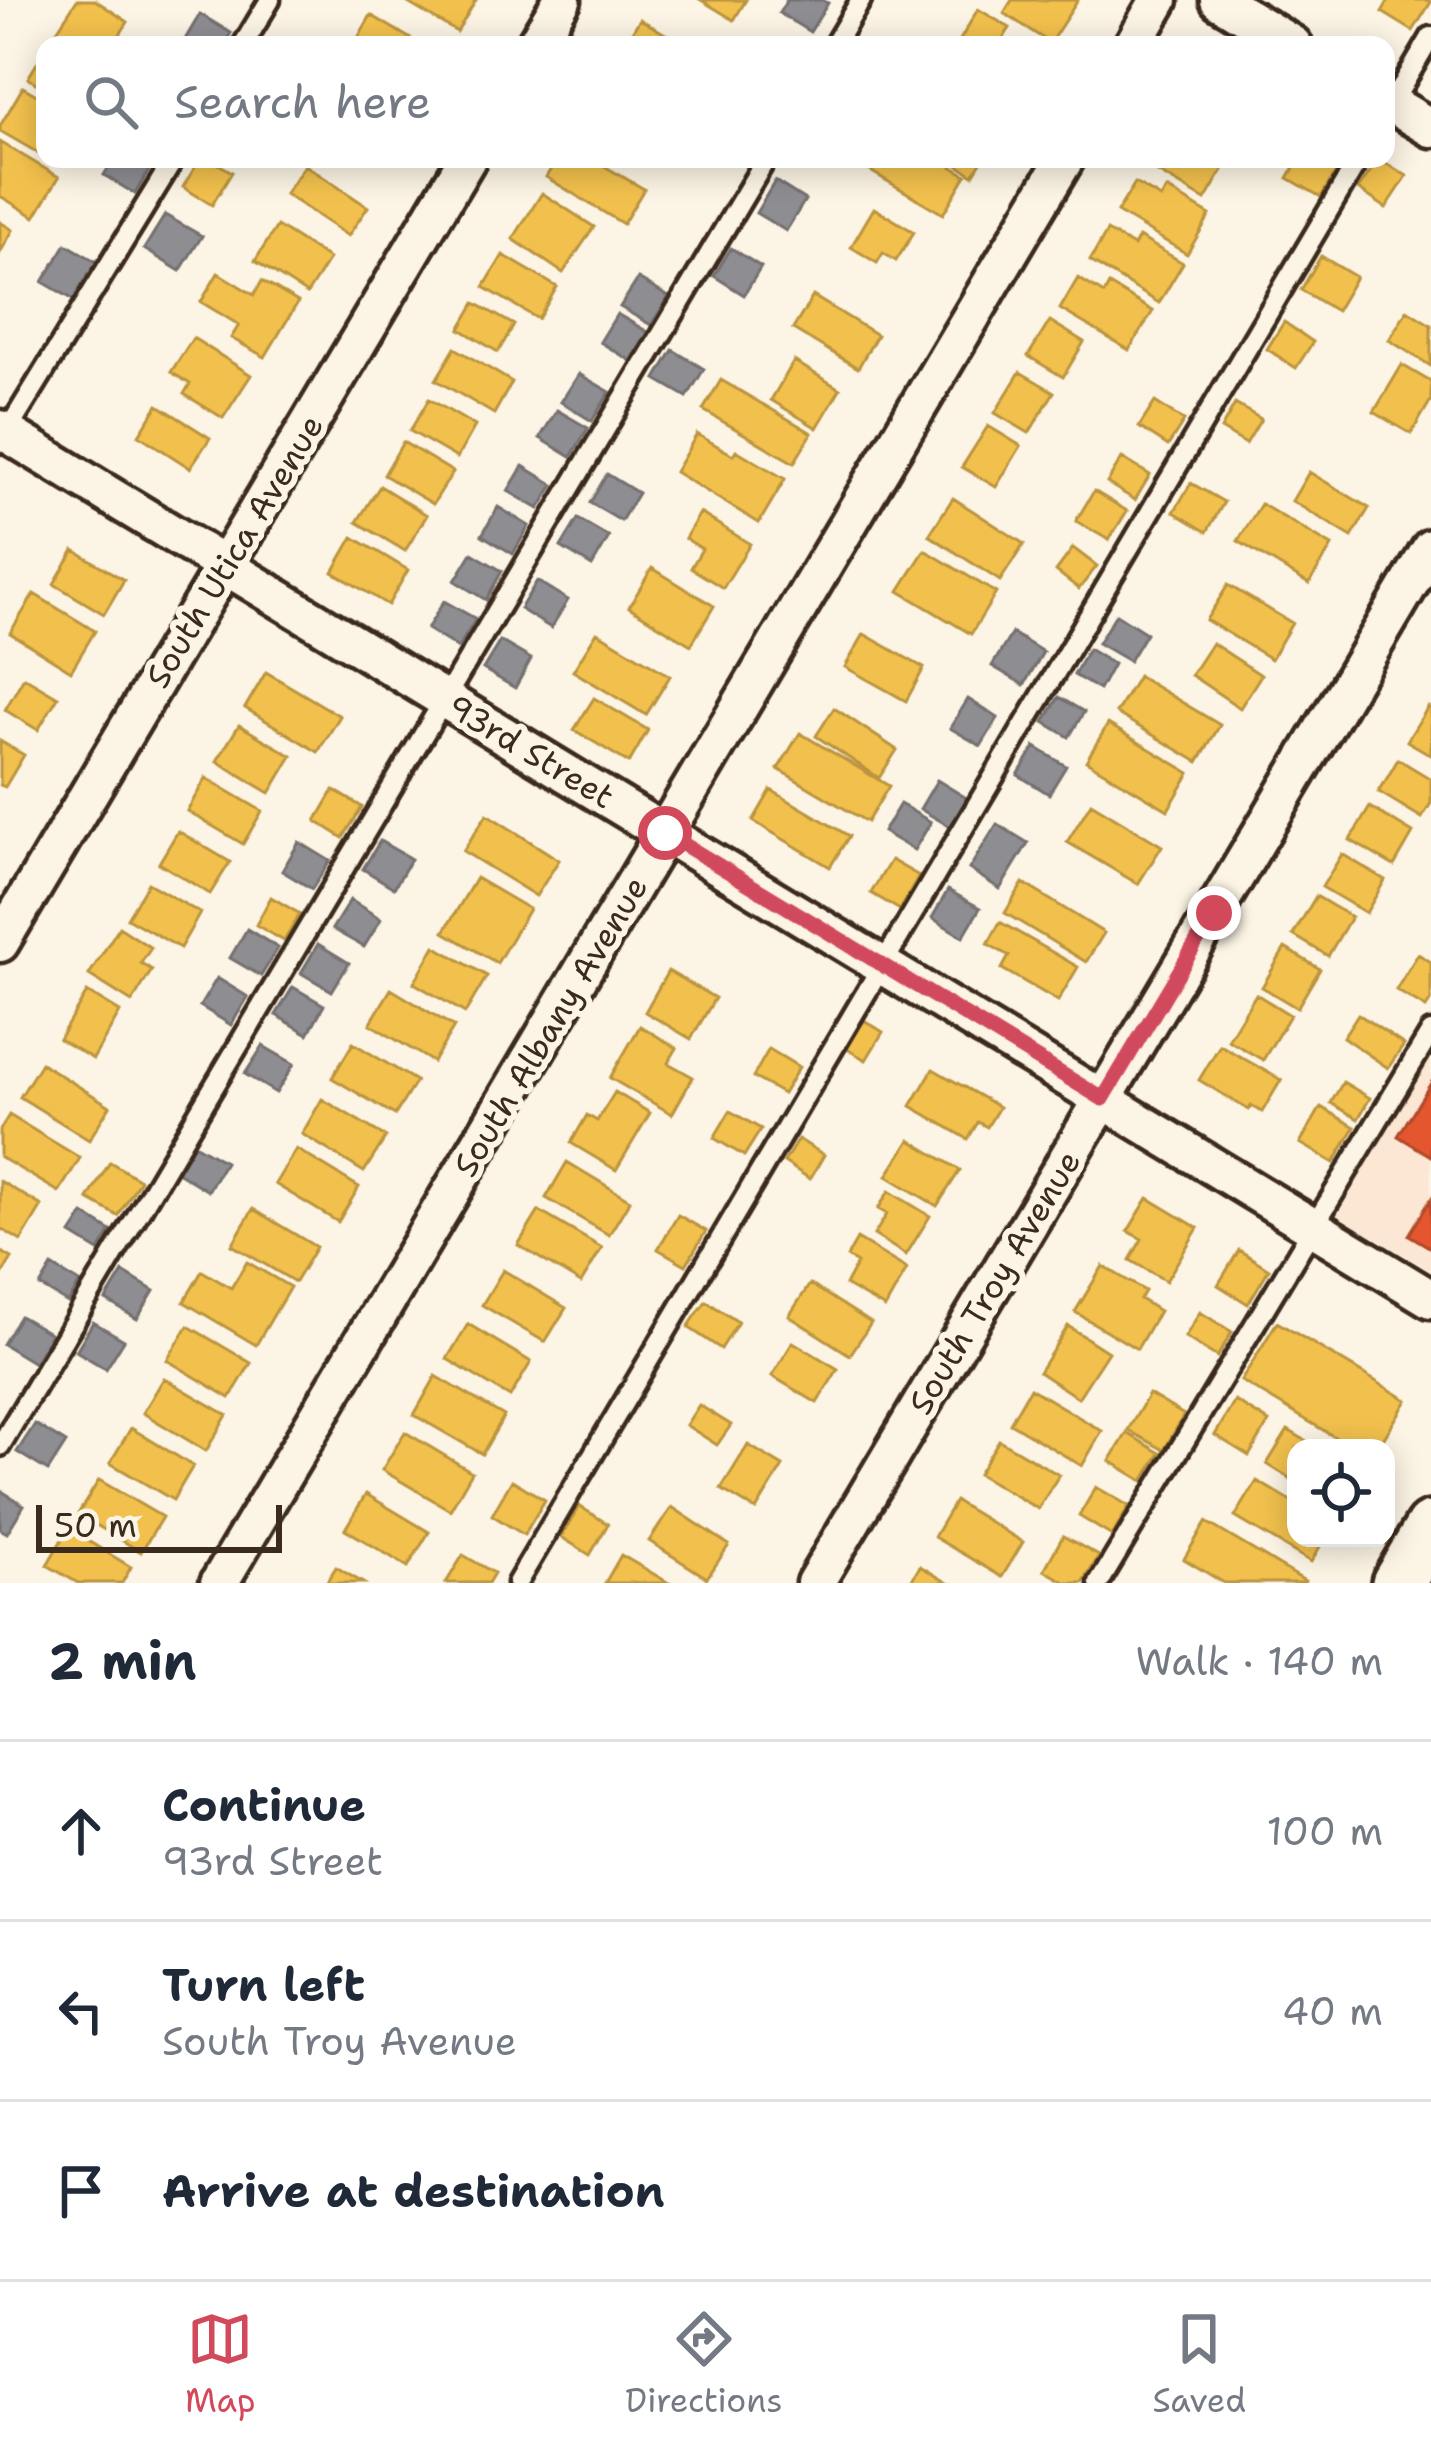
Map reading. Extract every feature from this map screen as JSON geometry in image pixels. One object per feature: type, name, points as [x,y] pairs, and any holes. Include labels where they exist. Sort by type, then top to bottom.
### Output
[{"type":"main road","points":[[1398,1583],[1431,1528]]},
{"type":"street","points":[[540,36],[562,0]]},
{"type":"street","points":[[1138,36],[1160,0]]},
{"type":"street","points":[[1219,0],[1278,36]]},
{"type":"street","points":[[1395,110],[1431,128]]},
{"type":"street","name":"South Utica Avenue","points":[[0,943],[462,168]]},
{"type":"street","name":"South Albany Avenue","points":[[219,1583],[1060,168]]},
{"type":"street","name":"93rd Street","points":[[2,435],[1431,1299]]},
{"type":"street","name":"South Troy Avenue","points":[[815,1583],[1431,548]]},
{"type":"lane","points":[[249,36],[271,0]]},
{"type":"lane","points":[[839,36],[861,0]]},
{"type":"lane","points":[[1395,95],[1431,37]]},
{"type":"lane","points":[[2,435],[168,168]]},
{"type":"lane","points":[[0,1446],[761,168]]},
{"type":"lane","points":[[517,1583],[1354,168]]},
{"type":"lane","points":[[1099,1583],[1431,1032]]},
{"type":"shaded area","points":[[1431,1032],[1431,1271],[1325,1208]]},
{"type":"building: Homes","points":[[77,0],[95,0],[128,22],[119,36],[62,36],[56,32]]},
{"type":"building: Homes","points":[[403,0],[476,0],[457,32]]},
{"type":"building: Homes","points":[[701,0],[746,0],[734,20]]},
{"type":"building: Homes","points":[[1012,0],[1078,0],[1055,36],[1039,36],[1004,13]]},
{"type":"building: Homes","points":[[1389,0],[1431,2],[1413,31],[1382,12]]},
{"type":"building: Homes","points":[[978,9],[1010,28],[1005,36],[962,36]]},
{"type":"building: Homes","points":[[371,15],[406,36],[359,36]]},
{"type":"building: Homes","points":[[640,19],[669,36],[630,36]]},
{"type":"building: Homes","points":[[23,87],[36,95],[36,152],[0,131]]},
{"type":"building: Homes","points":[[0,142],[36,163],[36,168],[59,177],[35,217],[0,196]]},
{"type":"building: Homes","points":[[195,168],[232,172],[212,205],[183,187]]},
{"type":"building: Homes","points":[[303,168],[310,168],[368,207],[348,236],[285,194]]},
{"type":"building: Homes","points":[[552,168],[608,168],[644,189],[623,224],[546,177]]},
{"type":"building: Homes","points":[[954,168],[966,175],[943,214],[867,169]]},
{"type":"building: Homes","points":[[1151,168],[1224,168],[1205,200]]},
{"type":"building: Homes","points":[[1294,168],[1338,168],[1321,197],[1288,178]]},
{"type":"building: Homes","points":[[1373,168],[1394,168],[1407,176],[1386,208],[1358,189]]},
{"type":"building: Homes","points":[[1135,183],[1161,198],[1167,189],[1210,215],[1187,254],[1117,212]]},
{"type":"building: Homes","points":[[542,193],[594,227],[563,273],[513,239]]},
{"type":"building: Homes","points":[[874,208],[914,232],[896,261],[883,253],[877,263],[851,247]]},
{"type":"building: Homes","points":[[0,222],[13,230],[0,253]]},
{"type":"building: Homes","points":[[277,226],[329,259],[307,294],[255,261]]},
{"type":"building: Homes","points":[[1107,231],[1134,246],[1139,237],[1183,263],[1159,303],[1090,261]]},
{"type":"building: Homes","points":[[503,255],[557,287],[538,319],[484,287]]},
{"type":"building: Homes","points":[[1321,256],[1356,277],[1336,311],[1301,290]]},
{"type":"building: Homes","points":[[218,273],[254,295],[262,281],[298,302],[265,357],[231,338],[239,325],[201,302]]},
{"type":"building: Homes","points":[[1078,278],[1104,294],[1109,285],[1153,311],[1129,350],[1060,309]]},
{"type":"building: Homes","points":[[813,296],[877,335],[858,368],[793,329]]},
{"type":"building: Homes","points":[[475,303],[514,325],[498,352],[460,329]]},
{"type":"building: Homes","points":[[1407,310],[1431,325],[1431,366],[1389,340]]},
{"type":"building: Homes","points":[[1050,321],[1084,342],[1063,377],[1028,356]]},
{"type":"building: Homes","points":[[1284,322],[1313,342],[1296,368],[1267,349]]},
{"type":"building: Homes","points":[[193,338],[251,375],[223,418],[184,394],[190,384],[171,372]]},
{"type":"building: Homes","points":[[455,348],[512,382],[494,414],[436,380]]},
{"type":"building: Homes","points":[[794,361],[840,389],[817,428],[771,400]]},
{"type":"building: Homes","points":[[1402,365],[1431,382],[1431,400],[1411,434],[1374,412]]},
{"type":"building: Homes","points":[[1020,372],[1054,392],[1029,433],[995,413]]},
{"type":"building: Homes","points":[[721,380],[812,433],[794,463],[703,410]]},
{"type":"building: Homes","points":[[429,399],[475,426],[457,458],[410,431]]},
{"type":"building: Homes","points":[[1155,402],[1184,421],[1168,446],[1139,427]]},
{"type":"building: Homes","points":[[1235,404],[1261,419],[1246,444],[1221,429]]},
{"type":"building: Homes","points":[[158,405],[210,438],[190,468],[139,435]]},
{"type":"building: Homes","points":[[988,426],[1021,446],[996,487],[962,467]]},
{"type":"building: Homes","points":[[697,434],[785,479],[759,523],[675,472]]},
{"type":"building: Homes","points":[[403,442],[453,472],[433,504],[384,475]]},
{"type":"building: Homes","points":[[1122,458],[1150,475],[1135,500],[1107,483]]},
{"type":"building: Homes","points":[[1309,472],[1369,508],[1352,537],[1292,501]]},
{"type":"building: Homes","points":[[1191,483],[1224,502],[1207,532],[1174,512]]},
{"type":"building: Homes","points":[[380,486],[427,515],[405,551],[357,522]]},
{"type":"building: Homes","points":[[1094,491],[1127,511],[1109,540],[1076,521]]},
{"type":"building: Homes","points":[[953,498],[1024,544],[1000,581],[929,535]]},
{"type":"building: Homes","points":[[1261,504],[1332,546],[1309,584],[1238,541]]},
{"type":"building: Homes","points":[[700,513],[750,544],[723,588],[691,568],[702,549],[685,538]]},
{"type":"building: Homes","points":[[353,537],[408,570],[388,605],[333,572]]},
{"type":"building: Homes","points":[[1073,548],[1097,566],[1079,589],[1056,571]]},
{"type":"building: Homes","points":[[74,550],[124,580],[104,614],[54,584]]},
{"type":"building: Homes","points":[[925,550],[996,593],[971,634],[899,591]]},
{"type":"building: Homes","points":[[652,568],[714,606],[691,645],[629,607]]},
{"type":"building: Homes","points":[[1228,585],[1292,623],[1271,659],[1206,620]]},
{"type":"building: Homes","points":[[34,594],[95,631],[71,671],[10,633]]},
{"type":"building: Homes","points":[[597,632],[670,676],[646,715],[573,671]]},
{"type":"building: Homes","points":[[864,634],[924,668],[906,701],[845,667]]},
{"type":"building: Homes","points":[[1212,643],[1261,675],[1240,708],[1191,675]]},
{"type":"building: Homes","points":[[266,672],[340,716],[318,752],[245,708]]},
{"type":"building: Homes","points":[[1138,676],[1220,725],[1198,762],[1116,713]]},
{"type":"building: Homes","points":[[24,677],[58,697],[38,730],[5,710]]},
{"type":"building: Homes","points":[[594,698],[648,730],[629,763],[574,730]]},
{"type":"building: Homes","points":[[834,708],[897,750],[879,778],[816,736]]},
{"type":"building: Homes","points":[[1431,709],[1431,755],[1407,741]]},
{"type":"building: Homes","points":[[1108,724],[1190,773],[1168,810],[1086,761]]},
{"type":"building: Homes","points":[[239,725],[292,756],[270,793],[217,761]]},
{"type":"building: Homes","points":[[800,733],[889,786],[867,822],[778,769]]},
{"type":"building: Homes","points":[[0,741],[24,755],[5,787],[0,785]]},
{"type":"building: Homes","points":[[1398,759],[1431,779],[1431,803],[1422,818],[1379,792]]},
{"type":"building: Homes","points":[[206,778],[262,811],[243,844],[187,811]]},
{"type":"building: Homes","points":[[334,790],[362,807],[343,838],[316,821]]},
{"type":"building: Homes","points":[[771,790],[849,836],[830,867],[753,821]]},
{"type":"building: Homes","points":[[1091,803],[1162,846],[1138,884],[1067,842]]},
{"type":"building: Homes","points":[[1370,807],[1413,833],[1394,866],[1350,840]]},
{"type":"building: Homes","points":[[487,814],[559,860],[536,896],[463,851]]},
{"type":"building: Homes","points":[[178,831],[230,862],[210,894],[159,863]]},
{"type":"building: Homes","points":[[1342,854],[1385,880],[1366,913],[1322,887]]},
{"type":"building: Homes","points":[[891,860],[919,876],[900,910],[871,893]]},
{"type":"building: Homes","points":[[476,878],[529,909],[497,963],[444,932]]},
{"type":"building: Homes","points":[[148,883],[200,913],[180,948],[127,918]]},
{"type":"building: Homes","points":[[1023,883],[1104,933],[1086,962],[1005,913]]},
{"type":"building: Homes","points":[[1316,896],[1351,917],[1328,956],[1293,935]]},
{"type":"building: Homes","points":[[271,897],[300,914],[284,941],[256,925]]},
{"type":"building: Homes","points":[[1000,922],[1078,967],[1058,1001],[1002,969],[1009,956],[988,944]]},
{"type":"building: Homes","points":[[119,927],[151,948],[141,963],[152,970],[132,1002],[89,975]]},
{"type":"building: Homes","points":[[435,946],[487,976],[465,1013],[414,983]]},
{"type":"building: Homes","points":[[1285,948],[1320,969],[1297,1008],[1262,987]]},
{"type":"building: Homes","points":[[1418,954],[1431,962],[1431,1000],[1426,1008],[1396,990]]},
{"type":"building: Homes","points":[[668,971],[715,998],[691,1039],[645,1012]]},
{"type":"building: Homes","points":[[391,989],[454,1027],[433,1062],[370,1024]]},
{"type":"building: Homes","points":[[87,992],[120,1012],[93,1059],[59,1039]]},
{"type":"building: Homes","points":[[1256,994],[1290,1015],[1263,1060],[1228,1040]]},
{"type":"building: Homes","points":[[1358,1014],[1404,1045],[1388,1068],[1343,1037]]},
{"type":"building: Homes","points":[[864,1020],[883,1032],[866,1060],[847,1049]]},
{"type":"building: Homes","points":[[640,1026],[677,1048],[668,1063],[693,1077],[672,1114],[610,1078]]},
{"type":"building: Homes","points":[[353,1043],[416,1081],[395,1115],[332,1078]]},
{"type":"building: Homes","points":[[1220,1045],[1281,1080],[1262,1112],[1251,1106],[1249,1110],[1199,1080]]},
{"type":"building: Homes","points":[[769,1049],[799,1067],[783,1094],[753,1077]]},
{"type":"building: Homes","points":[[41,1063],[110,1106],[89,1140],[20,1097]]},
{"type":"building: Homes","points":[[933,1069],[999,1107],[987,1127],[978,1122],[968,1139],[911,1106]]},
{"type":"building: Homes","points":[[1343,1082],[1370,1098],[1358,1119],[1331,1103]]},
{"type":"building: Homes","points":[[615,1092],[650,1113],[616,1170],[571,1143],[587,1115],[597,1121]]},
{"type":"building: Homes","points":[[322,1099],[386,1137],[364,1172],[302,1134]]},
{"type":"building: Homes","points":[[1321,1107],[1355,1127],[1334,1163],[1300,1143]]},
{"type":"building: Homes","points":[[730,1111],[761,1129],[744,1156],[714,1138]]},
{"type":"building: Homes","points":[[9,1115],[80,1158],[59,1192],[0,1157],[0,1130]]},
{"type":"building: Homes","points":[[798,1139],[824,1155],[810,1179],[784,1162]]},
{"type":"building: Homes","points":[[910,1140],[960,1170],[937,1206],[887,1176]]},
{"type":"building: Homes","points":[[296,1149],[359,1187],[338,1222],[275,1184]]},
{"type":"building: Homes","points":[[110,1162],[140,1180],[118,1216],[88,1199]]},
{"type":"building: Homes","points":[[567,1162],[630,1200],[609,1235],[546,1198]]},
{"type":"building: Homes","points":[[0,1181],[42,1206],[21,1241],[0,1228]]},
{"type":"building: Homes","points":[[889,1191],[930,1216],[906,1255],[874,1235],[887,1214],[878,1209]]},
{"type":"building: Homes","points":[[1148,1198],[1198,1228],[1166,1281],[1130,1260],[1142,1239],[1128,1231]]},
{"type":"building: Homes","points":[[253,1209],[316,1247],[295,1282],[232,1245]]},
{"type":"building: Homes","points":[[539,1211],[602,1248],[581,1283],[518,1245]]},
{"type":"building: Homes","points":[[678,1215],[706,1231],[686,1265],[658,1249]]},
{"type":"building: Homes","points":[[857,1239],[907,1269],[885,1308],[845,1285],[857,1263],[847,1257]]},
{"type":"building: Homes","points":[[1239,1250],[1269,1269],[1248,1304],[1218,1285]]},
{"type":"building: Homes","points":[[0,1251],[12,1258],[0,1278]]},
{"type":"building: Homes","points":[[247,1262],[290,1287],[256,1345],[184,1302],[202,1271],[231,1288]]},
{"type":"building: Homes","points":[[1103,1266],[1145,1291],[1140,1299],[1159,1311],[1137,1349],[1075,1312]]},
{"type":"building: Homes","points":[[503,1270],[566,1308],[545,1342],[482,1305]]},
{"type":"building: Homes","points":[[810,1284],[871,1323],[850,1355],[789,1316]]},
{"type":"building: Homes","points":[[706,1301],[738,1322],[721,1349],[688,1327]]},
{"type":"building: Homes","points":[[1200,1312],[1232,1332],[1217,1357],[1185,1337]]},
{"type":"building: Homes","points":[[1277,1322],[1407,1400],[1383,1439],[1338,1439],[1241,1381]]},
{"type":"building: Homes","points":[[468,1324],[531,1362],[510,1397],[447,1359]]},
{"type":"building: Homes","points":[[188,1326],[251,1363],[230,1398],[167,1360]]},
{"type":"building: Homes","points":[[1068,1326],[1108,1352],[1078,1398],[1039,1372]]},
{"type":"building: Homes","points":[[793,1342],[838,1369],[817,1403],[772,1376]]},
{"type":"building: Homes","points":[[436,1376],[504,1416],[482,1454],[414,1415]]},
{"type":"building: Homes","points":[[164,1378],[227,1415],[206,1451],[143,1413]]},
{"type":"building: Homes","points":[[1030,1388],[1102,1431],[1082,1466],[1010,1423]]},
{"type":"building: Homes","points":[[1149,1394],[1184,1415],[1164,1450],[1128,1430]]},
{"type":"building: Homes","points":[[1235,1401],[1269,1422],[1249,1456],[1215,1435]]},
{"type":"building: Homes","points":[[699,1405],[731,1425],[717,1445],[686,1425]]},
{"type":"building: Homes","points":[[131,1428],[193,1466],[173,1500],[110,1463]]},
{"type":"building: Homes","points":[[1288,1430],[1303,1439],[1287,1439],[1287,1476],[1267,1464]]},
{"type":"building: Homes","points":[[405,1432],[472,1472],[450,1510],[382,1470]]},
{"type":"building: Homes","points":[[1127,1433],[1160,1453],[1143,1481],[1110,1461]]},
{"type":"building: Homes","points":[[999,1440],[1059,1475],[1038,1509],[978,1474]]},
{"type":"building: Homes","points":[[748,1445],[783,1466],[756,1510],[721,1489]]},
{"type":"building: Homes","points":[[99,1480],[162,1517],[141,1552],[78,1514]]},
{"type":"building: Homes","points":[[512,1480],[545,1500],[524,1535],[492,1515]]},
{"type":"building: Homes","points":[[1257,1481],[1287,1499],[1287,1547],[1320,1547],[1311,1562],[1235,1517]]},
{"type":"building: Homes","points":[[1096,1487],[1129,1506],[1112,1536],[1079,1516]]},
{"type":"building: Homes","points":[[366,1494],[429,1532],[408,1567],[345,1529]]},
{"type":"building: Homes","points":[[955,1501],[1023,1542],[1002,1577],[934,1537]]},
{"type":"building: Homes","points":[[579,1506],[608,1524],[590,1555],[561,1537]]},
{"type":"building: Homes","points":[[672,1507],[729,1545],[707,1578],[649,1541]]},
{"type":"building: Homes","points":[[1206,1522],[1304,1583],[1224,1583],[1184,1559]]},
{"type":"building: Homes","points":[[68,1529],[131,1567],[122,1583],[78,1583],[47,1565]]},
{"type":"building: Homes","points":[[1063,1536],[1099,1556],[1083,1583],[1067,1583],[1044,1570]]},
{"type":"building: Homes","points":[[463,1555],[494,1573],[488,1583],[446,1583]]},
{"type":"building: Homes","points":[[621,1555],[669,1583],[605,1583]]},
{"type":"building: Homes","points":[[920,1566],[948,1583],[910,1583]]},
{"type":"building: Homes","points":[[336,1567],[363,1583],[326,1583]]},
{"type":"building: Shops","points":[[1431,1083],[1431,1156],[1398,1136]]},
{"type":"building: Shops","points":[[1431,1199],[1431,1248],[1409,1235]]},
{"type":"building: Industry","points":[[787,0],[828,3],[810,32],[779,13]]},
{"type":"building: Industry","points":[[200,14],[231,33],[229,36],[187,36]]},
{"type":"building: Industry","points":[[108,168],[150,168],[135,194],[104,175]]},
{"type":"building: Industry","points":[[775,181],[805,200],[786,231],[756,213]]},
{"type":"building: Industry","points":[[165,215],[202,236],[180,271],[144,249]]},
{"type":"building: Industry","points":[[66,244],[97,262],[74,300],[43,282]]},
{"type":"building: Industry","points":[[731,248],[761,267],[744,295],[714,276]]},
{"type":"building: Industry","points":[[638,279],[669,297],[651,325],[620,307]]},
{"type":"building: Industry","points":[[617,314],[648,332],[631,361],[600,342]]},
{"type":"building: Industry","points":[[673,350],[704,369],[687,397],[656,379]]},
{"type":"building: Industry","points":[[579,374],[610,392],[592,421],[561,402]]},
{"type":"building: Industry","points":[[557,410],[588,428],[571,457],[540,438]]},
{"type":"building: Industry","points":[[523,466],[554,485],[539,509],[508,491]]},
{"type":"building: Industry","points":[[607,474],[638,493],[621,521],[590,503]]},
{"type":"building: Industry","points":[[498,507],[529,526],[513,554],[482,535]]},
{"type":"building: Industry","points":[[578,519],[609,537],[592,566],[561,547]]},
{"type":"building: Industry","points":[[472,553],[502,571],[486,600],[455,581]]},
{"type":"building: Industry","points":[[537,581],[568,600],[551,628],[520,609]]},
{"type":"building: Industry","points":[[444,601],[476,619],[458,648],[427,629]]},
{"type":"building: Industry","points":[[1116,614],[1146,633],[1129,661],[1098,643]]},
{"type":"building: Industry","points":[[1012,633],[1043,652],[1024,685],[992,666]]},
{"type":"building: Industry","points":[[500,641],[531,659],[515,688],[483,669]]},
{"type":"building: Industry","points":[[1088,649],[1113,664],[1099,690],[1074,675]]},
{"type":"building: Industry","points":[[1059,697],[1084,712],[1069,737],[1044,722]]},
{"type":"building: Industry","points":[[968,699],[998,718],[981,746],[950,728]]},
{"type":"building: Industry","points":[[1035,747],[1066,766],[1049,794],[1018,775]]},
{"type":"building: Industry","points":[[937,780],[968,799],[951,827],[920,809]]},
{"type":"building: Industry","points":[[900,804],[931,822],[914,850],[883,832]]},
{"type":"building: Industry","points":[[997,824],[1028,843],[1000,889],[969,869]]},
{"type":"building: Industry","points":[[380,841],[411,859],[394,888],[363,869]]},
{"type":"building: Industry","points":[[299,842],[330,861],[312,889],[282,871]]},
{"type":"building: Industry","points":[[948,890],[980,908],[963,937],[932,918]]},
{"type":"building: Industry","points":[[350,900],[381,919],[364,947],[332,929]]},
{"type":"building: Industry","points":[[247,929],[278,948],[261,976],[230,958]]},
{"type":"building: Industry","points":[[318,944],[349,963],[332,991],[301,973]]},
{"type":"building: Industry","points":[[217,978],[248,997],[231,1025],[200,1006]]},
{"type":"building: Industry","points":[[293,987],[324,1005],[308,1034],[276,1015]]},
{"type":"building: Industry","points":[[263,1046],[294,1064],[276,1093],[245,1074]]},
{"type":"building: Industry","points":[[194,1144],[225,1162],[208,1191],[177,1172]]},
{"type":"building: Industry","points":[[84,1214],[111,1231],[99,1251],[71,1234]]},
{"type":"building: Industry","points":[[52,1266],[80,1283],[68,1303],[40,1286]]},
{"type":"building: Industry","points":[[123,1272],[154,1291],[137,1319],[106,1300]]},
{"type":"building: Industry","points":[[20,1316],[51,1334],[34,1363],[3,1344]]},
{"type":"building: Industry","points":[[93,1322],[124,1340],[106,1369],[76,1351]]},
{"type":"building: Industry","points":[[35,1424],[66,1443],[48,1471],[17,1452]]},
{"type":"building: Industry","points":[[0,1490],[24,1505],[7,1533],[0,1529]]},
{"type":"route","points":[[665,833],[1103,1099],[1214,913]]}]
